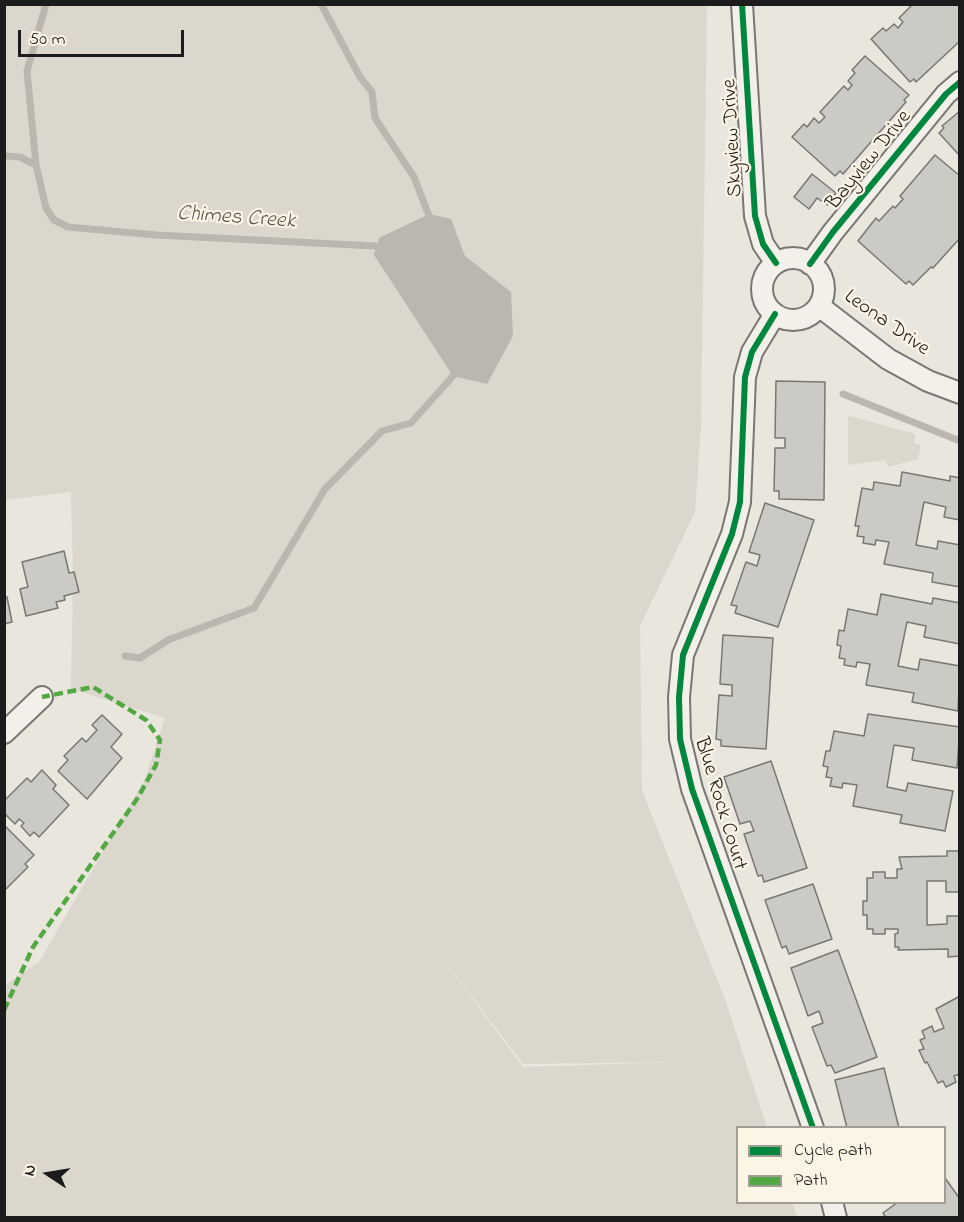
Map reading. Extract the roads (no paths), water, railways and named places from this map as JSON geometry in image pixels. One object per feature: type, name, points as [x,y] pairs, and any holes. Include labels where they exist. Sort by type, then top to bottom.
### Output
[{"type":"street","name":"Skyview Drive","points":[[742,4],[755,216],[763,244],[776,263]]},
{"type":"street","name":"Bayview Drive","points":[[810,264],[946,94],[960,82]]},
{"type":"street","points":[[797,259],[810,264],[822,280],[823,294],[819,306],[802,319],[788,320],[775,314],[766,305],[762,285],[767,273],[776,263],[797,259]]},
{"type":"street","name":"Leona Drive","points":[[819,306],[888,359],[928,381],[960,393]]},
{"type":"street","name":"Blue Rock Court","points":[[775,314],[752,352],[745,378],[740,502],[732,534],[683,655],[679,697],[680,739],[692,789],[812,1126]]},
{"type":"street","points":[[4,733],[42,697]]},
{"type":"waterway","points":[[36,165],[27,71],[46,4]]},
{"type":"waterway","points":[[321,4],[360,77],[372,92],[375,118],[414,177],[431,221]]},
{"type":"waterway","name":"Chimes Creek","points":[[4,156],[20,157],[36,165],[46,208],[54,220],[68,227],[156,235],[383,248]]},
{"type":"waterway","points":[[125,656],[140,658],[168,640],[254,608],[325,489],[382,431],[411,423],[453,376],[456,368]]},
{"type":"waterway","points":[[843,394],[960,441]]}]
